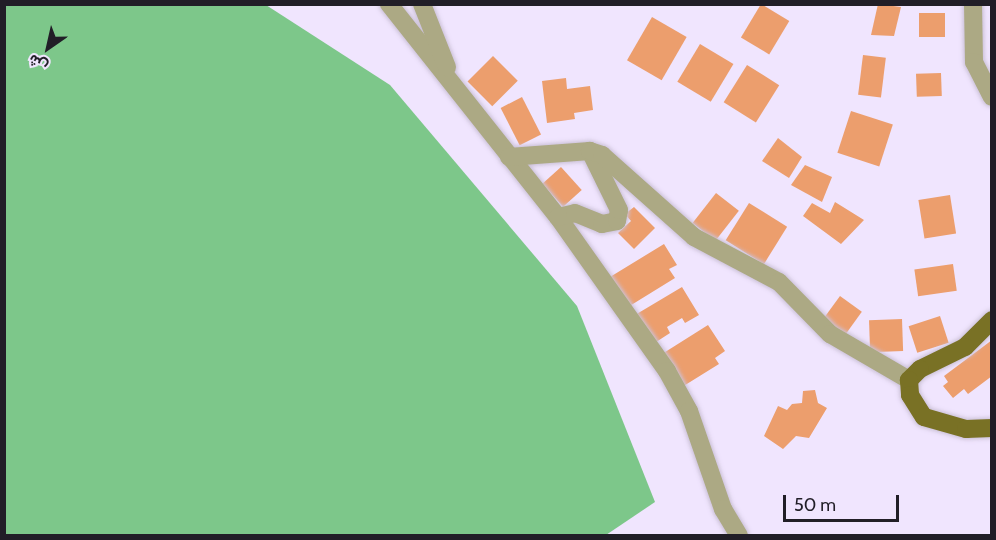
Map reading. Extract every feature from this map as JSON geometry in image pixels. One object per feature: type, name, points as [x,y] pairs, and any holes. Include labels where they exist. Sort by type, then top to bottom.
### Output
[{"type":"main road","points":[[992,320],[965,347],[920,369],[909,380],[910,395],[924,417],[966,429],[992,428]]},
{"type":"street","points":[[389,4],[452,82],[508,157],[558,217],[667,371],[689,411],[723,509],[739,536]]},
{"type":"street","points":[[423,4],[452,82]]},
{"type":"street","points":[[973,4],[974,62],[992,97]]},
{"type":"street","points":[[508,157],[590,151],[615,164],[694,237],[779,282],[825,330],[909,380]]},
{"type":"street","points":[[558,217],[575,213],[602,224],[616,221],[620,210],[590,151]]},
{"type":"green space","points":[[4,5],[266,5],[390,85],[577,306],[655,502],[606,535],[5,535]]},
{"type":"building","points":[[761,4],[789,21],[769,54],[741,37]]},
{"type":"building","points":[[878,4],[901,7],[894,36],[871,35]]},
{"type":"building","points":[[919,13],[945,13],[945,37],[919,37]]},
{"type":"building","points":[[652,17],[687,37],[662,80],[627,60]]},
{"type":"building","points":[[700,44],[733,64],[711,102],[677,82]]},
{"type":"building","points":[[863,55],[886,58],[881,98],[858,95]]},
{"type":"building","points":[[493,56],[518,81],[492,106],[468,81]]},
{"type":"building","points":[[747,65],[779,85],[756,122],[724,102]]},
{"type":"building","points":[[941,73],[942,96],[917,97],[916,74]]},
{"type":"building","points":[[566,78],[567,89],[590,86],[593,110],[574,113],[575,119],[547,123],[542,81]]},
{"type":"building","points":[[522,97],[541,134],[520,145],[501,108]]},
{"type":"building","points":[[851,111],[893,125],[879,166],[837,153]]},
{"type":"building","points":[[778,138],[802,157],[789,178],[762,161]]},
{"type":"building","points":[[805,165],[832,177],[822,202],[791,185]]},
{"type":"building","points":[[561,167],[582,190],[563,207],[542,184]]},
{"type":"building","points":[[716,193],[739,211],[715,241],[693,223]]},
{"type":"building","points":[[950,195],[956,234],[924,239],[918,200]]},
{"type":"building","points":[[835,202],[864,220],[841,244],[803,216],[812,203],[830,213]]},
{"type":"building","points":[[749,203],[787,227],[764,264],[726,240]]},
{"type":"building","points":[[634,207],[655,228],[634,249],[618,233],[631,221],[625,214]]},
{"type":"building","points":[[664,244],[677,265],[669,269],[675,278],[628,307],[610,277]]},
{"type":"building","points":[[953,264],[957,291],[918,296],[914,269]]},
{"type":"building","points":[[682,287],[699,315],[685,323],[682,318],[667,327],[670,333],[653,344],[635,315]]},
{"type":"building","points":[[840,296],[862,312],[844,337],[822,321]]},
{"type":"building","points":[[940,316],[949,343],[917,353],[909,326]]},
{"type":"building","points":[[902,319],[903,351],[870,352],[869,320]]},
{"type":"building","points":[[708,325],[725,351],[715,358],[719,364],[682,387],[662,354]]},
{"type":"building","points":[[992,340],[992,376],[968,394],[964,389],[953,398],[943,386],[948,382],[944,376]]},
{"type":"building","points":[[815,390],[818,403],[827,408],[809,438],[796,436],[783,449],[764,436],[778,406],[787,410],[792,404],[802,403],[803,391]]}]
